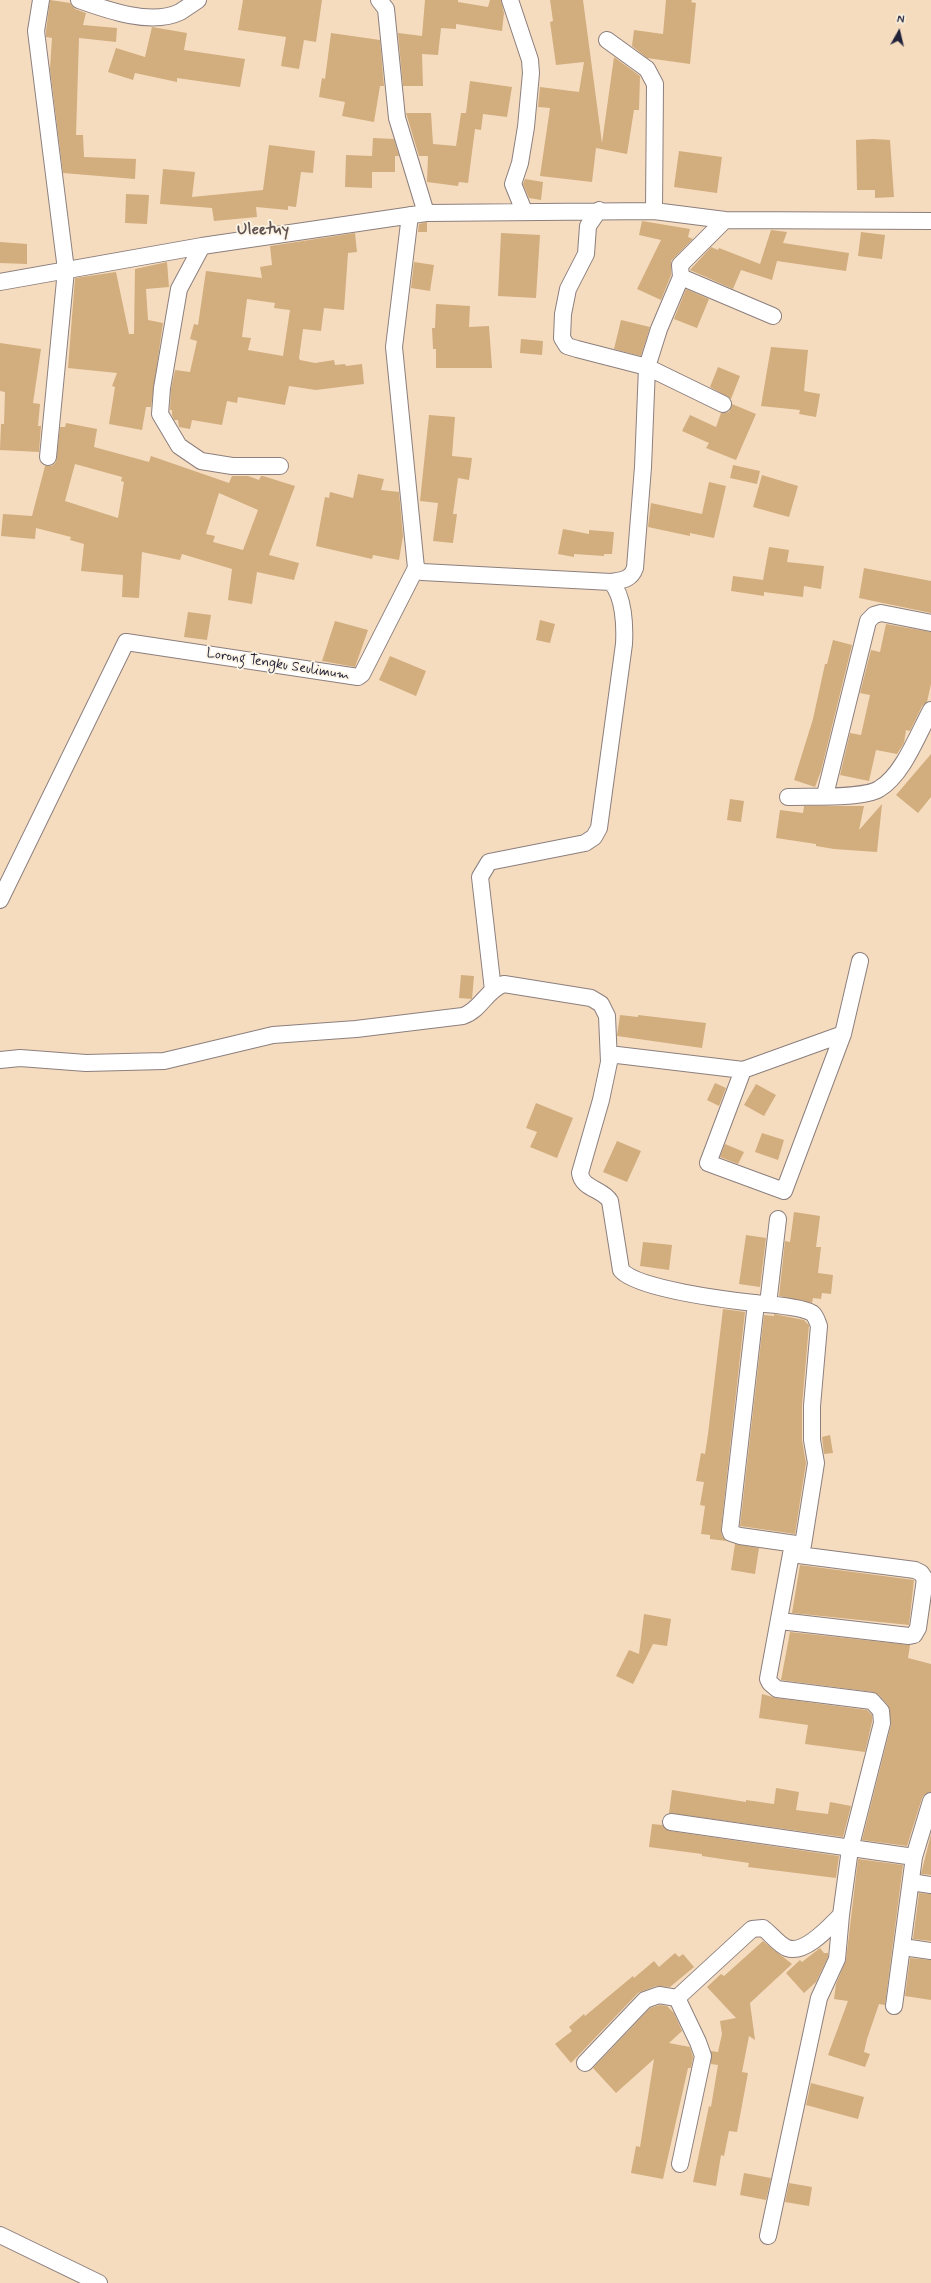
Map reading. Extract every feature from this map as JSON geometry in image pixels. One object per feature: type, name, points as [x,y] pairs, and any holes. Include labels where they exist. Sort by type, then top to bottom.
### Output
[{"type":"street","points":[[41,0],[36,31],[66,270],[48,457]]},
{"type":"street","points":[[79,0],[116,13],[137,16],[178,12],[198,0]]},
{"type":"street","points":[[379,0],[386,9],[397,118],[418,214],[394,347],[416,568],[422,572],[611,582],[626,580],[633,575],[635,568],[643,468],[647,367],[659,329],[681,277],[680,265],[725,220]]},
{"type":"street","points":[[510,0],[530,60],[531,73],[530,96],[523,142],[513,184],[524,211]]},
{"type":"street","points":[[607,40],[647,69],[656,84],[654,211]]},
{"type":"street","points":[[0,282],[202,246],[418,214],[599,210],[654,211],[725,220],[931,221]]},
{"type":"street","points":[[599,210],[588,226],[586,254],[568,289],[562,327],[562,338],[567,346],[647,367],[723,404]]},
{"type":"street","points":[[202,246],[179,289],[162,388],[160,414],[179,446],[201,461],[232,466],[280,466]]},
{"type":"street","points":[[681,277],[773,316]]},
{"type":"street","name":"Lorong Tengku Seulimum","points":[[0,900],[126,642],[358,677],[362,674],[416,568]]},
{"type":"street","points":[[493,990],[480,877],[485,866],[490,862],[585,843],[594,837],[599,828],[625,633],[619,594],[611,582]]},
{"type":"street","points":[[826,795],[868,621],[874,614],[881,613],[931,623]]},
{"type":"street","points":[[788,797],[865,794],[879,789],[900,767],[931,710]]},
{"type":"street","points":[[743,1070],[708,1163],[784,1191],[843,1034],[860,961]]},
{"type":"street","points":[[1,1059],[20,1058],[86,1063],[164,1061],[273,1035],[356,1029],[462,1016],[475,1010],[493,990],[504,984],[596,1000],[605,1009],[607,1016],[609,1054],[601,1100],[580,1173],[581,1178],[588,1186],[606,1195],[610,1201],[621,1270],[628,1276],[643,1281],[700,1296],[762,1303],[810,1312],[817,1318],[819,1326],[812,1406],[812,1440],[816,1463],[780,1621],[769,1674],[770,1684],[777,1689],[872,1701],[881,1711],[882,1723],[850,1849],[837,1959],[820,1998],[768,2236]]},
{"type":"street","points":[[609,1054],[743,1070],[843,1034]]},
{"type":"street","points":[[778,1219],[762,1303],[730,1530],[731,1533],[797,1550],[915,1570],[921,1573],[925,1579],[918,1628],[914,1635],[909,1636],[780,1621]]},
{"type":"street","points":[[894,2006],[914,1857],[931,1801]]},
{"type":"street","points":[[671,1822],[850,1849],[914,1857]]},
{"type":"street","points":[[911,1882],[931,1885]]},
{"type":"street","points":[[677,1998],[752,1928],[764,1928],[786,1948],[798,1948],[810,1944],[842,1915]]},
{"type":"street","points":[[903,1947],[931,1951]]},
{"type":"street","points":[[585,2063],[645,2000],[659,1995],[677,1998]]},
{"type":"street","points":[[677,1998],[703,2056],[680,2164]]},
{"type":"street","points":[[0,2235],[99,2283]]},
{"type":"building","points":[[50,0],[70,3],[75,9],[86,13],[83,25],[117,28],[116,42],[79,38],[76,135],[83,135],[84,157],[136,159],[135,179],[63,173],[50,69],[52,38],[46,37]]},
{"type":"building","points":[[243,0],[322,0],[316,42],[304,40],[299,69],[281,66],[286,37],[238,30]]},
{"type":"building","points":[[425,0],[458,0],[458,2],[488,7],[490,0],[501,0],[504,13],[502,31],[456,24],[456,29],[441,28],[438,55],[422,54],[423,86],[403,86],[398,33],[422,36]]},
{"type":"building","points":[[550,0],[583,0],[602,143],[614,57],[640,76],[639,110],[634,110],[627,154],[596,148],[592,182],[540,176],[550,108],[538,107],[540,87],[579,92],[584,62],[556,65],[550,22],[553,21]]},
{"type":"building","points":[[666,0],[692,0],[691,2],[696,3],[690,64],[647,58],[632,46],[634,30],[663,34]]},
{"type":"building","points":[[152,27],[187,33],[184,50],[245,59],[240,87],[177,78],[177,82],[135,73],[133,80],[108,72],[116,48],[145,57]]},
{"type":"building","points":[[331,33],[380,40],[384,86],[380,86],[374,122],[342,116],[345,102],[319,97],[322,78],[325,79]]},
{"type":"building","points":[[470,81],[512,87],[507,117],[483,114],[481,130],[475,129],[468,183],[459,182],[458,186],[427,182],[428,156],[419,156],[406,113],[431,113],[433,144],[456,146],[461,113],[466,113]]},
{"type":"building","points":[[373,138],[394,139],[399,156],[395,156],[395,172],[372,172],[372,188],[345,187],[346,155],[372,156]]},
{"type":"building","points":[[856,140],[890,140],[894,197],[875,198],[875,190],[857,190]]},
{"type":"building","points":[[269,145],[315,151],[313,173],[301,172],[296,207],[288,206],[288,210],[256,207],[257,217],[214,221],[212,208],[160,204],[163,169],[195,172],[192,197],[263,190]]},
{"type":"building","points":[[679,151],[722,157],[717,193],[674,187]]},
{"type":"building","points":[[525,179],[543,182],[541,200],[529,198],[523,184]]},
{"type":"building","points":[[126,194],[149,195],[147,224],[125,223]]},
{"type":"building","points":[[642,221],[690,229],[688,237],[693,239],[671,261],[671,275],[661,300],[637,289],[661,240],[639,235]]},
{"type":"building","points":[[427,222],[427,232],[418,232],[419,224]]},
{"type":"building","points":[[771,230],[787,232],[783,243],[849,253],[846,271],[777,261],[772,280],[741,270],[733,289],[690,270],[711,247],[718,250],[719,248],[760,264]]},
{"type":"building","points":[[861,232],[885,235],[882,259],[858,256]]},
{"type":"building","points":[[355,233],[357,252],[348,253],[344,310],[324,308],[321,331],[303,329],[299,358],[300,360],[315,363],[334,360],[335,365],[345,364],[346,366],[362,364],[364,384],[316,390],[289,386],[285,405],[238,397],[237,403],[227,401],[222,425],[192,420],[190,429],[179,427],[178,420],[174,420],[172,410],[170,410],[171,389],[175,370],[190,372],[197,341],[190,339],[194,324],[198,325],[206,271],[262,278],[260,267],[272,265],[270,246]],"holes":[[[247,299],[275,303],[274,308],[290,310],[283,356],[248,350],[251,338],[242,337]]]},
{"type":"building","points":[[501,233],[540,235],[536,298],[498,296]]},
{"type":"building","points":[[0,242],[27,244],[27,264],[0,263]]},
{"type":"building","points":[[167,262],[169,287],[146,289],[148,320],[163,323],[151,407],[146,407],[142,430],[109,424],[115,387],[112,386],[117,373],[68,368],[75,278],[116,272],[129,334],[134,334],[135,269]]},
{"type":"building","points":[[414,262],[434,265],[430,291],[411,288]]},
{"type":"building","points":[[686,289],[709,299],[697,328],[674,319]]},
{"type":"building","points":[[436,304],[470,306],[469,327],[489,326],[492,368],[436,368],[436,349],[433,349],[432,328],[435,328]]},
{"type":"building","points":[[621,320],[650,327],[641,356],[614,349]]},
{"type":"building","points":[[521,339],[543,341],[542,355],[520,353]]},
{"type":"building","points":[[0,343],[41,349],[33,403],[40,404],[38,426],[41,426],[39,452],[0,450],[1,424],[4,424],[5,392],[0,391]]},
{"type":"building","points":[[771,347],[808,350],[804,391],[820,394],[816,417],[799,414],[800,410],[761,406]]},
{"type":"building","points":[[718,367],[740,376],[731,399],[710,387]]},
{"type":"building","points":[[732,404],[756,414],[736,460],[706,448],[709,443],[682,431],[690,415],[716,427],[721,413],[729,412]]},
{"type":"building","points":[[429,415],[455,417],[452,456],[472,458],[469,480],[458,478],[453,514],[457,514],[453,543],[433,541],[438,503],[420,501]]},
{"type":"building","points":[[66,423],[97,429],[94,447],[149,462],[151,456],[229,483],[232,476],[248,476],[259,480],[261,476],[263,476],[295,486],[269,555],[299,563],[294,580],[257,572],[252,604],[228,600],[232,569],[182,554],[180,560],[142,552],[139,598],[122,597],[123,575],[81,571],[84,544],[70,540],[71,537],[36,528],[35,539],[1,536],[3,514],[32,516],[45,466],[52,466],[56,462],[60,427],[65,427]],"holes":[[[75,464],[122,477],[121,481],[124,482],[118,518],[65,501]],[[219,493],[258,510],[243,550],[213,542],[215,536],[206,534]]]},
{"type":"building","points":[[733,465],[760,471],[757,484],[730,478]]},
{"type":"building","points":[[358,474],[384,479],[381,490],[399,492],[403,536],[399,560],[373,555],[372,559],[316,546],[325,497],[329,498],[330,492],[353,498]]},
{"type":"building","points":[[762,475],[798,486],[789,517],[753,507]]},
{"type":"building","points":[[709,482],[726,486],[714,538],[690,533],[690,536],[648,527],[651,503],[702,514]]},
{"type":"building","points":[[563,529],[589,534],[589,530],[614,532],[612,554],[604,554],[604,556],[574,554],[574,557],[558,554]]},
{"type":"building","points":[[769,547],[789,550],[787,562],[824,566],[821,589],[804,586],[803,597],[764,592],[764,596],[731,591],[733,576],[763,580]]},
{"type":"building","points":[[864,568],[931,581],[931,613],[859,598]]},
{"type":"building","points":[[188,612],[211,615],[207,640],[184,637]]},
{"type":"building","points":[[540,620],[555,624],[550,643],[536,640]]},
{"type":"building","points":[[335,621],[368,630],[355,667],[322,661]]},
{"type":"building","points":[[886,624],[931,632],[931,684],[927,702],[922,706],[910,731],[906,730],[904,743],[897,754],[876,750],[869,781],[840,775],[850,733],[861,735],[870,695],[860,693],[871,650],[880,652]]},
{"type":"building","points":[[833,640],[852,645],[821,771],[815,787],[794,780],[813,719],[825,664],[827,664]]},
{"type":"building","points":[[390,656],[426,671],[416,696],[379,680]]},
{"type":"building","points":[[931,754],[931,797],[918,813],[896,795]]},
{"type":"building","points":[[730,799],[744,801],[741,822],[727,820]]},
{"type":"building","points":[[882,804],[877,852],[834,849],[816,846],[816,844],[776,838],[780,810],[803,813],[804,806],[864,806],[859,830]]},
{"type":"building","points":[[461,975],[474,976],[472,999],[459,998]]},
{"type":"building","points":[[620,1015],[638,1017],[638,1015],[706,1023],[702,1048],[617,1036]]},
{"type":"building","points":[[715,1083],[726,1088],[719,1106],[707,1100]]},
{"type":"building","points":[[756,1084],[776,1095],[764,1116],[744,1105]]},
{"type":"building","points":[[536,1103],[573,1118],[557,1158],[530,1147],[537,1132],[526,1128]]},
{"type":"building","points":[[762,1133],[784,1140],[778,1160],[755,1152]]},
{"type":"building","points":[[617,1141],[641,1151],[627,1182],[603,1172]]},
{"type":"building","points":[[725,1144],[744,1152],[738,1164],[720,1157]]},
{"type":"building","points":[[794,1212],[820,1216],[816,1247],[821,1247],[818,1273],[833,1275],[831,1294],[822,1293],[821,1299],[813,1298],[812,1303],[779,1296],[785,1241],[790,1242]]},
{"type":"building","points":[[746,1235],[766,1238],[760,1287],[739,1284]]},
{"type":"building","points":[[643,1242],[672,1245],[669,1270],[640,1266]]},
{"type":"building","points":[[723,1309],[745,1312],[721,1529],[722,1536],[727,1541],[710,1539],[710,1535],[701,1534],[705,1506],[700,1505],[704,1482],[696,1481],[701,1453],[705,1454]]},
{"type":"building","points":[[774,1314],[804,1320],[809,1325],[802,1406],[802,1440],[806,1463],[795,1534],[740,1526],[764,1315],[774,1316]]},
{"type":"building","points":[[830,1435],[833,1453],[824,1454],[822,1437]]},
{"type":"building","points":[[735,1544],[759,1548],[755,1574],[731,1570]]},
{"type":"building","points":[[800,1565],[914,1580],[909,1625],[792,1613]]},
{"type":"building","points":[[644,1614],[671,1619],[667,1646],[653,1644],[633,1684],[616,1676],[629,1650],[639,1654]]},
{"type":"building","points":[[790,1632],[910,1645],[908,1658],[931,1664],[931,1792],[925,1794],[922,1798],[907,1846],[862,1840],[891,1725],[888,1705],[879,1695],[873,1692],[781,1680]]},
{"type":"building","points":[[762,1694],[776,1698],[867,1710],[872,1715],[872,1722],[865,1752],[805,1744],[808,1725],[759,1718]]},
{"type":"building","points":[[776,1788],[799,1792],[796,1810],[828,1814],[830,1802],[851,1806],[843,1837],[669,1813],[672,1790],[746,1802],[746,1800],[774,1804]]},
{"type":"building","points":[[652,1824],[662,1825],[670,1831],[839,1856],[836,1878],[748,1867],[749,1863],[702,1856],[702,1854],[649,1847]]},
{"type":"building","points":[[931,1834],[931,1875],[921,1874]]},
{"type":"building","points":[[858,1859],[903,1865],[885,2005],[879,2004],[867,2039],[864,2052],[870,2054],[865,2067],[828,2055],[848,2001],[834,1999],[836,1984],[846,1960]]},
{"type":"building","points":[[919,1893],[931,1894],[931,1941],[913,1939]]},
{"type":"building","points":[[763,1941],[792,1964],[750,2003],[755,2040],[749,2036],[742,2072],[748,2073],[737,2132],[729,2131],[724,2156],[721,2155],[716,2186],[693,2182],[709,2106],[711,2107],[718,2065],[711,2064],[711,2051],[718,2052],[722,2034],[720,2021],[736,2018],[707,1987],[721,1974],[724,1976]]},
{"type":"building","points":[[820,1948],[824,1953],[828,1953],[828,1957],[816,1982],[804,1993],[786,1973],[800,1960],[802,1962]]},
{"type":"building","points":[[675,1953],[679,1957],[683,1954],[694,1967],[670,1987],[656,1986],[638,1993],[571,2063],[555,2044],[572,2031],[569,2027],[654,1961],[659,1967]]},
{"type":"building","points":[[910,1958],[931,1960],[931,2000],[905,1996]]},
{"type":"building","points":[[660,2005],[667,2006],[674,2013],[682,2031],[669,2043],[690,2047],[693,2057],[691,2068],[688,2068],[663,2179],[631,2173],[636,2146],[640,2147],[654,2059],[616,2093],[593,2068],[650,2008]]},
{"type":"building","points":[[811,2083],[864,2097],[858,2119],[806,2105]]},
{"type":"building","points":[[744,2173],[771,2178],[766,2200],[740,2195]]},
{"type":"building","points":[[789,2183],[812,2187],[809,2206],[785,2202]]},
{"type":"district","name":"Uleetuy","points":[[263,231]]}]
